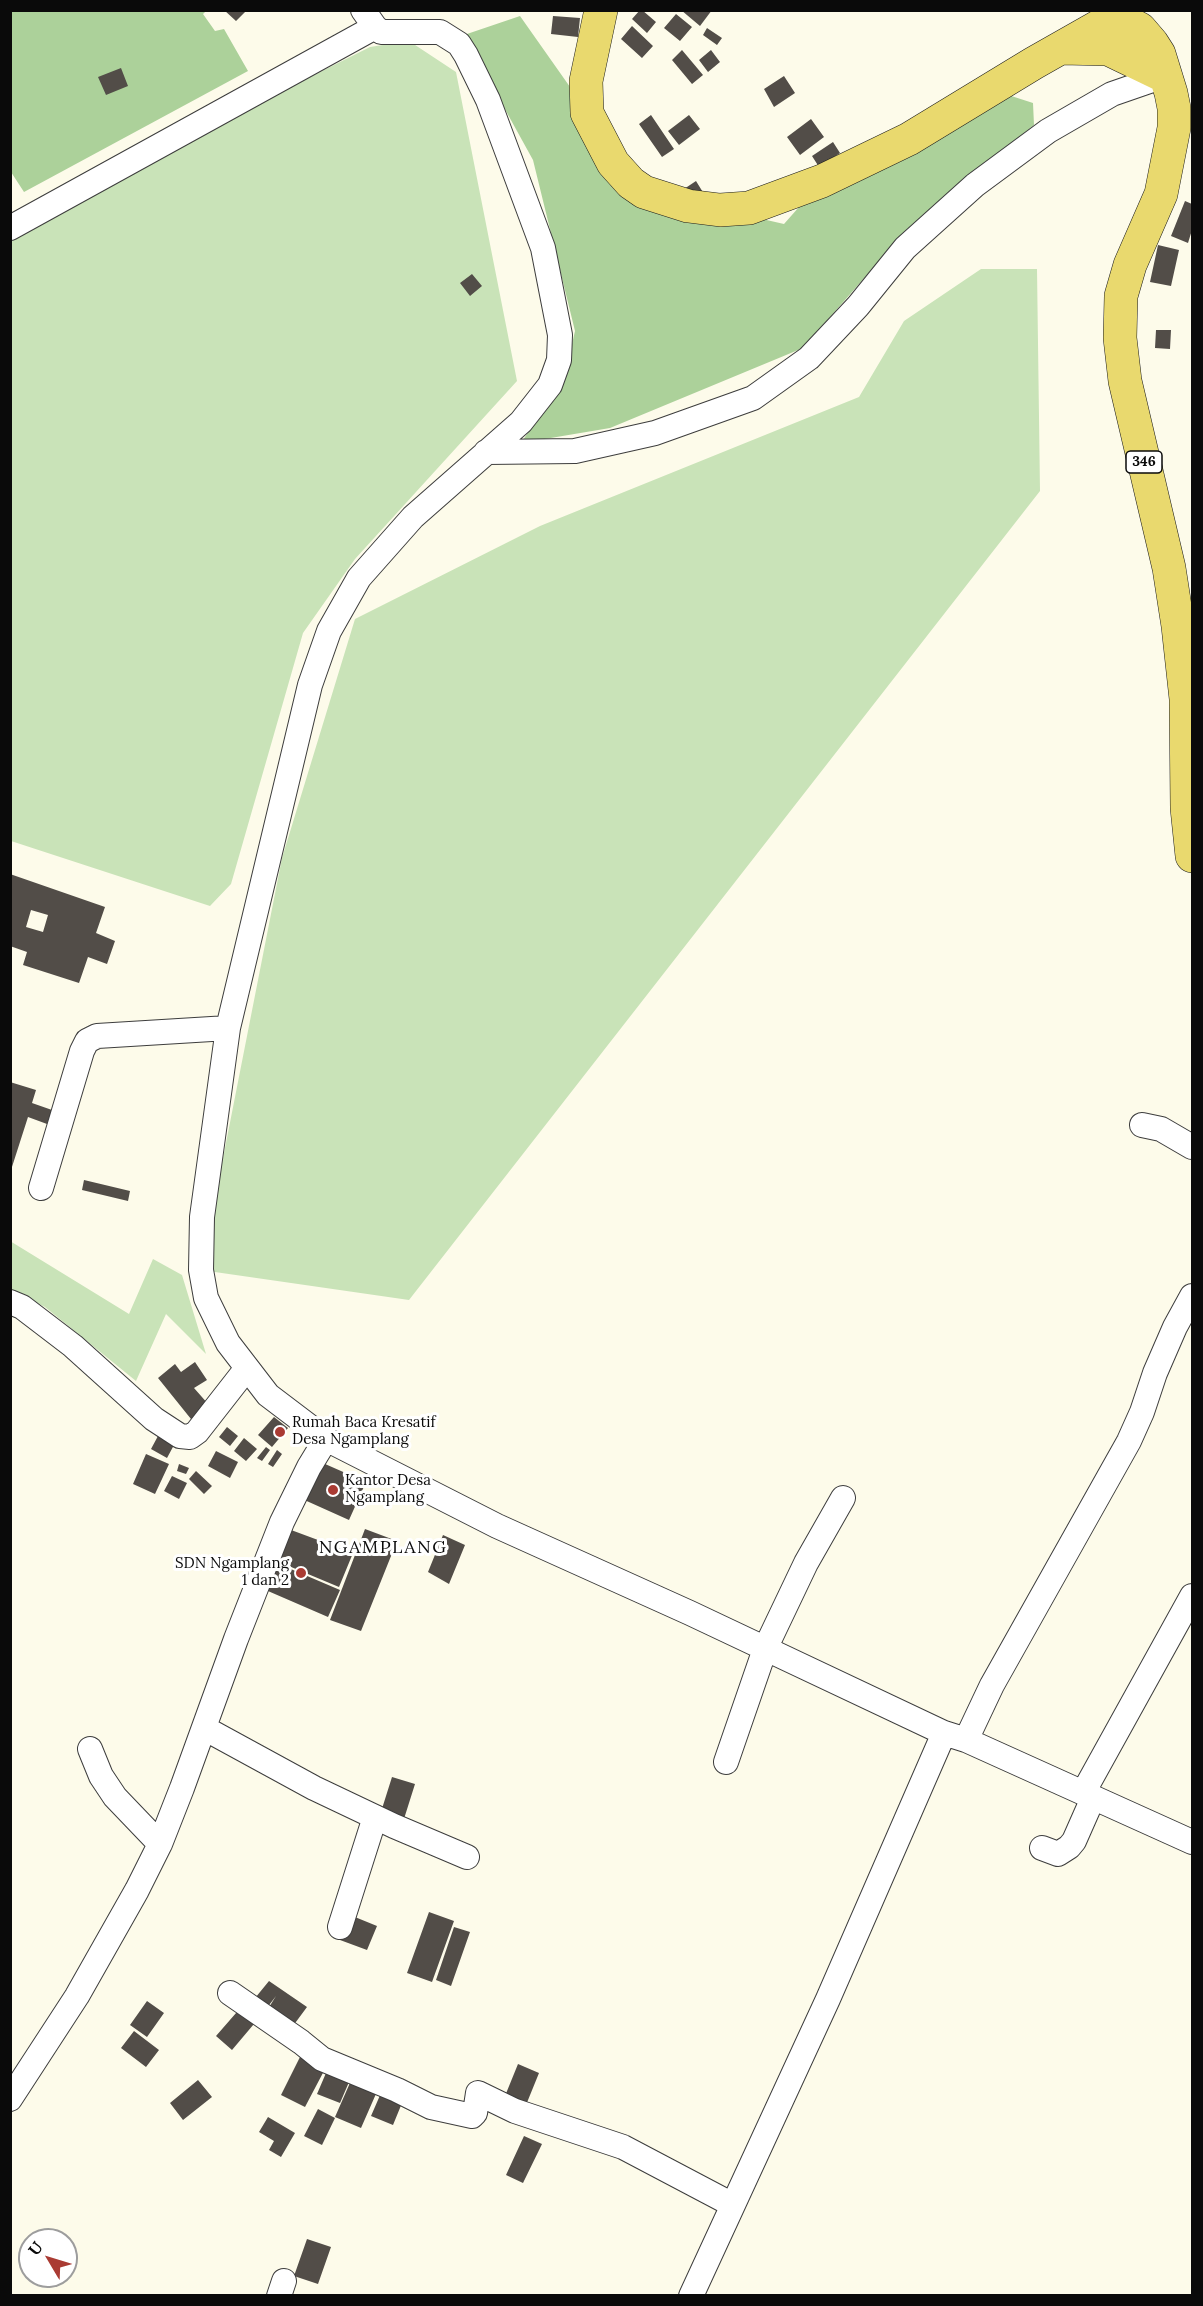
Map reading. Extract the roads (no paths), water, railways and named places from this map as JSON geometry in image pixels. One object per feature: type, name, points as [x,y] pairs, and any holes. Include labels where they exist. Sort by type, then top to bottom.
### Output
[{"type":"main road","points":[[601,10],[586,81],[587,113],[613,163],[631,183],[644,192],[688,206],[720,210],[749,208],[822,181],[909,139],[1061,48],[1107,49],[1164,76]]},
{"type":"main road","name":"346","points":[[1164,76],[1174,108],[1170,155],[1161,194],[1130,265],[1121,296],[1120,338],[1125,381],[1169,568],[1178,626],[1186,699],[1187,808],[1192,856]]},
{"type":"street","points":[[10,228],[369,19],[381,32],[440,32],[459,44],[488,100],[543,248],[560,335],[559,360],[550,385],[521,422],[413,517],[359,578],[328,631],[310,685],[228,1028],[202,1217],[201,1270],[206,1298],[228,1343],[274,1401],[326,1439],[497,1526],[955,1737],[1192,1842]]},
{"type":"street","points":[[486,452],[575,451],[655,433],[753,398],[809,358],[858,306],[905,248],[975,185],[1066,120],[1112,94],[1164,76]]},
{"type":"street","points":[[41,1188],[87,1041],[97,1036],[228,1028]]},
{"type":"street","points":[[1142,1125],[1161,1129],[1192,1147]]},
{"type":"street","points":[[691,2295],[828,1999],[955,1737],[992,1685],[1129,1441],[1159,1364],[1192,1296]]},
{"type":"street","points":[[10,1302],[22,1307],[73,1346],[154,1419],[180,1436],[190,1437],[197,1432],[247,1368]]},
{"type":"street","points":[[10,2099],[77,1996],[137,1890],[160,1844],[282,1522],[309,1467],[326,1439]]},
{"type":"street","points":[[726,1762],[765,1649],[807,1563],[843,1498]]},
{"type":"street","points":[[1041,1848],[1058,1854],[1074,1841],[1088,1795],[1192,1596]]},
{"type":"street","points":[[204,1728],[314,1788],[467,1857]]},
{"type":"street","points":[[90,1749],[101,1776],[115,1797],[160,1844]]},
{"type":"street","points":[[340,1927],[375,1817]]},
{"type":"street","points":[[230,1993],[301,2042],[322,2060],[397,2090],[431,2107],[472,2116],[475,2113],[478,2093],[515,2111],[623,2147],[733,2205]]},
{"type":"place","name":"Rumah Baca Kresatif Desa Ngamplang","points":[[280,1432]]},
{"type":"place","name":"Kantor Desa Ngamplang","points":[[333,1490]]},
{"type":"place","name":"SDN Ngamplang 1 dan 2","points":[[301,1573]]},
{"type":"district","name":"NGAMPLANG","points":[[383,1548]]}]
